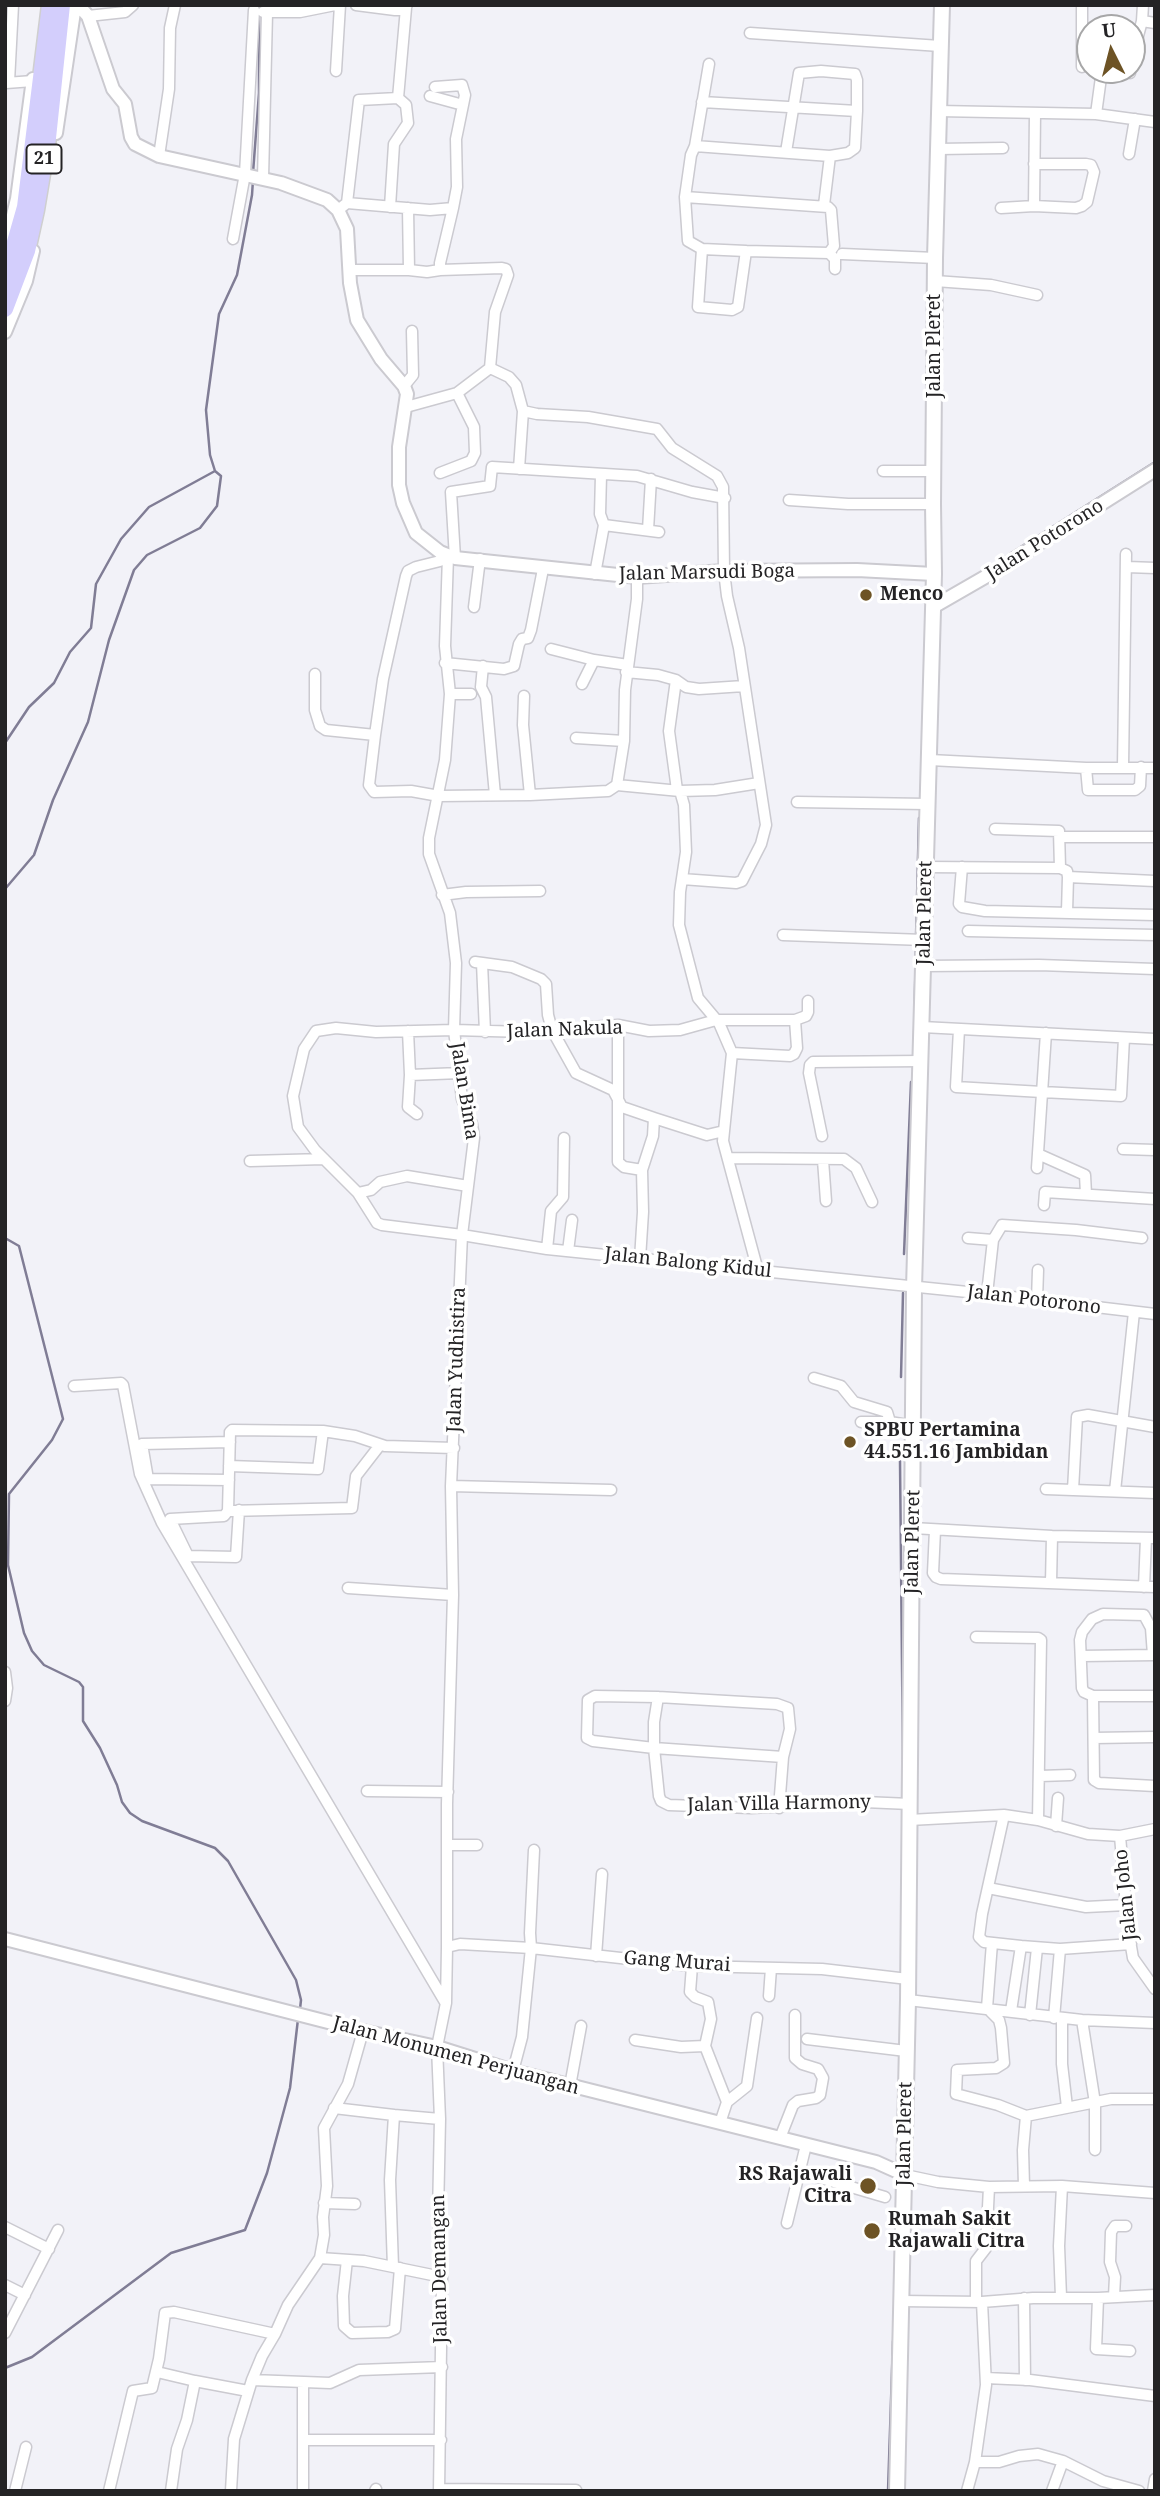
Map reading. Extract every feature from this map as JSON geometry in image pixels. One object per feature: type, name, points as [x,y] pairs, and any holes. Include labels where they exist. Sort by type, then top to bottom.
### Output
[{"type":"highway","name":"21","points":[[5,277],[25,207],[50,5]]},
{"type":"highway","name":"21","points":[[5,309],[27,251],[36,210],[48,138],[62,5]]},
{"type":"main road","name":"Jalan Pleret","points":[[897,2491],[908,2000],[914,1288],[930,760],[934,574],[935,258],[942,5]]},
{"type":"street","points":[[13,5],[7,82],[33,81]]},
{"type":"street","points":[[5,247],[43,5]]},
{"type":"street","points":[[76,5],[88,16],[109,81],[125,104],[131,137],[142,149],[159,156],[254,176],[343,206],[430,210],[453,208]]},
{"type":"street","points":[[5,332],[26,281],[36,240],[76,5]]},
{"type":"street","points":[[88,16],[125,12],[133,5]]},
{"type":"street","points":[[159,156],[169,89],[170,28],[174,5]]},
{"type":"street","points":[[259,10],[300,12],[337,5],[336,71]]},
{"type":"street","points":[[356,5],[395,10],[407,6],[398,98]]},
{"type":"street","points":[[254,176],[247,107],[259,10]]},
{"type":"street","points":[[233,239],[254,176],[259,10]]},
{"type":"street","points":[[750,33],[940,46]]},
{"type":"street","points":[[709,64],[685,197],[688,241],[702,249],[935,258]]},
{"type":"street","points":[[695,146],[830,156],[848,153],[855,148],[855,74],[821,71],[799,74],[786,152]]},
{"type":"street","points":[[1096,114],[1100,84]]},
{"type":"street","points":[[440,270],[457,187],[456,139],[463,105],[465,95],[462,85],[432,91],[463,105]]},
{"type":"street","points":[[390,207],[394,144],[408,123],[406,105],[398,98],[359,100],[343,206],[348,229],[349,270],[357,320],[407,394],[399,447],[398,485],[406,512],[416,533],[447,555],[440,561],[416,567],[405,576],[383,680],[369,785],[372,791],[411,791],[439,796],[530,795],[608,791],[617,785],[715,790],[759,783]]},
{"type":"street","points":[[702,102],[857,111]]},
{"type":"street","points":[[938,111],[1096,114],[1155,122]]},
{"type":"street","points":[[1034,206],[1035,113]]},
{"type":"street","points":[[1129,154],[1135,119]]},
{"type":"street","points":[[938,149],[1003,148]]},
{"type":"street","points":[[824,205],[830,156]]},
{"type":"street","points":[[1001,208],[1076,208],[1087,202],[1094,172],[1091,166],[1034,164]]},
{"type":"street","points":[[685,197],[799,206],[824,205],[831,210],[835,256]]},
{"type":"street","points":[[408,208],[409,270]]},
{"type":"street","points":[[702,249],[698,307],[732,310],[737,309],[740,304],[746,251]]},
{"type":"street","points":[[349,270],[506,270],[508,275],[495,312],[490,368],[457,393],[406,407]]},
{"type":"street","points":[[935,281],[991,285],[1037,295]]},
{"type":"street","points":[[404,386],[410,382],[413,375],[412,331]]},
{"type":"street","points":[[490,368],[509,377],[516,385],[523,411],[519,469],[637,476],[692,492],[725,498]]},
{"type":"street","points":[[440,473],[471,461],[475,453],[474,428],[457,393]]},
{"type":"street","points":[[523,411],[588,417],[657,429],[672,448],[718,476],[723,487],[723,570],[740,649],[766,825],[761,844],[741,881],[736,883],[682,879]]},
{"type":"street","name":"Jalan Bima","points":[[462,1235],[474,1138],[472,1124],[462,1099],[454,1030],[456,963],[450,913],[429,854],[429,838],[439,796],[450,694],[445,663],[447,555],[452,492],[489,486],[492,467],[519,469]]},
{"type":"street","name":"Jalan Potorono","points":[[933,607],[1155,470]]},
{"type":"street","points":[[883,471],[934,471]]},
{"type":"street","points":[[595,574],[604,525],[600,514],[601,475]]},
{"type":"street","points":[[604,525],[654,531],[650,479]]},
{"type":"street","points":[[789,500],[933,504]]},
{"type":"street","points":[[1124,767],[1126,554]]},
{"type":"street","name":"Jalan Marsudi Boga","points":[[447,555],[543,569],[637,578],[723,570],[857,570],[934,574]]},
{"type":"street","points":[[474,607],[480,559]]},
{"type":"street","points":[[1127,567],[1155,568]]},
{"type":"street","points":[[445,663],[504,669],[515,664],[519,644],[528,638],[531,630],[543,569]]},
{"type":"street","points":[[617,785],[624,741],[627,668],[637,599],[637,578]]},
{"type":"street","points":[[551,649],[676,680],[687,687],[699,689],[744,686]]},
{"type":"street","points":[[582,684],[594,660]]},
{"type":"street","points":[[483,666],[481,687],[486,697],[495,795]]},
{"type":"street","points":[[314,674],[314,710],[320,726],[326,730],[375,735]]},
{"type":"street","points":[[676,680],[669,731],[684,805],[686,852],[679,925],[698,998],[716,1020],[732,1053],[723,1141],[758,1271]]},
{"type":"street","points":[[450,694],[471,694]]},
{"type":"street","points":[[524,696],[523,725],[530,795]]},
{"type":"street","points":[[576,738],[624,741]]},
{"type":"street","points":[[930,760],[1086,768],[1155,768]]},
{"type":"street","points":[[1086,768],[1088,790],[1124,791],[1139,788],[1141,767]]},
{"type":"street","points":[[797,802],[927,804]]},
{"type":"street","points":[[995,829],[1058,831],[1060,868]]},
{"type":"street","points":[[1060,837],[1155,837]]},
{"type":"street","points":[[962,866],[959,904],[962,907],[985,911],[1155,915]]},
{"type":"street","points":[[925,867],[1060,868],[1067,871],[1068,877],[1067,912]]},
{"type":"street","points":[[1068,877],[1155,881]]},
{"type":"street","points":[[442,895],[540,891]]},
{"type":"street","points":[[968,931],[1155,935]]},
{"type":"street","points":[[783,935],[924,940]]},
{"type":"street","points":[[485,1032],[478,963],[512,967],[541,979],[546,984],[552,1031],[576,1073],[612,1090],[618,1102],[628,1110],[707,1135],[724,1131]]},
{"type":"street","points":[[924,966],[1040,965],[1155,969]]},
{"type":"street","points":[[732,1053],[794,1054],[797,1048],[795,1020],[806,1016],[808,1001]]},
{"type":"street","name":"Jalan Nakula","points":[[324,1159],[299,1127],[295,1109],[295,1083],[309,1038],[316,1031],[552,1031],[618,1025],[649,1031],[680,1030],[716,1020],[795,1020]]},
{"type":"street","points":[[618,1025],[618,1162],[624,1167],[642,1170]]},
{"type":"street","points":[[922,1027],[1155,1039]]},
{"type":"street","points":[[959,1029],[956,1087],[1042,1092],[1121,1096],[1124,1038]]},
{"type":"street","points":[[408,1031],[408,1107],[417,1114]]},
{"type":"street","points":[[1038,1168],[1046,1033]]},
{"type":"street","points":[[822,1136],[809,1073],[813,1062],[921,1061]]},
{"type":"street","points":[[410,1075],[460,1073]]},
{"type":"street","points":[[640,1259],[642,1170],[653,1136],[654,1118]]},
{"type":"street","points":[[547,1249],[551,1211],[563,1197],[564,1138]]},
{"type":"street","points":[[1124,1149],[1155,1150]]},
{"type":"street","points":[[1038,1154],[1085,1175],[1086,1194]]},
{"type":"street","points":[[729,1158],[849,1161],[862,1179],[872,1202]]},
{"type":"street","points":[[250,1161],[324,1159]]},
{"type":"street","name":"Jalan Balong Kidul","points":[[324,1159],[358,1193],[369,1213],[382,1225],[547,1249],[914,1288]]},
{"type":"street","points":[[823,1160],[826,1201]]},
{"type":"street","points":[[358,1193],[370,1190],[380,1182],[407,1176],[468,1186]]},
{"type":"street","points":[[1044,1205],[1045,1192],[1155,1199]]},
{"type":"street","points":[[568,1251],[572,1220]]},
{"type":"street","points":[[987,1294],[993,1240],[1002,1225],[1142,1238]]},
{"type":"street","name":"Jalan Yudhistira","points":[[447,1792],[453,1595],[451,1486],[462,1235]]},
{"type":"street","points":[[968,1238],[993,1240]]},
{"type":"street","points":[[1037,1300],[1038,1270]]},
{"type":"street","name":"Jalan Potorono","points":[[914,1288],[1155,1314]]},
{"type":"street","points":[[1115,1491],[1134,1312]]},
{"type":"street","points":[[814,1378],[841,1386],[854,1402],[887,1412],[890,1422]]},
{"type":"street","points":[[74,1386],[123,1385],[140,1474],[162,1523],[447,2008]]},
{"type":"street","points":[[1073,1490],[1074,1427],[1077,1417],[1088,1415],[1155,1427]]},
{"type":"street","points":[[861,1422],[890,1422],[914,1426]]},
{"type":"street","points":[[380,1445],[356,1476],[351,1509],[233,1510],[224,1516],[170,1519],[188,1556],[236,1557],[233,1510],[229,1480],[232,1430],[323,1431],[355,1436],[380,1445],[454,1448]]},
{"type":"street","points":[[229,1466],[318,1469],[323,1431]]},
{"type":"street","points":[[229,1480],[148,1479],[142,1444],[230,1442]]},
{"type":"street","points":[[451,1486],[611,1490]]},
{"type":"street","points":[[1046,1489],[1155,1493]]},
{"type":"street","points":[[913,1528],[1052,1536],[1150,1538],[1149,1587],[949,1580],[936,1577],[933,1573],[935,1530]]},
{"type":"street","points":[[1051,1583],[1052,1536]]},
{"type":"street","points":[[348,1588],[453,1595]]},
{"type":"street","points":[[1081,1656],[1154,1655],[1151,1628],[1144,1615],[1107,1613],[1091,1619],[1084,1627],[1080,1640],[1082,1688],[1088,1695],[1093,1696],[1155,1696]]},
{"type":"street","points":[[976,1637],[1041,1640],[1038,1820]]},
{"type":"street","points":[[5,1672],[5,1701]]},
{"type":"street","points":[[779,1808],[783,1757],[790,1729],[790,1714],[788,1708],[783,1705],[595,1696],[590,1697],[587,1703],[585,1734],[590,1741],[783,1757]]},
{"type":"street","points":[[1093,1696],[1094,1780],[1155,1786]]},
{"type":"street","name":"Jalan Villa Harmony","points":[[658,1697],[654,1748],[659,1796],[661,1801],[669,1805],[779,1808],[864,1802],[910,1804]]},
{"type":"street","points":[[1094,1738],[1155,1737]]},
{"type":"street","points":[[1040,1776],[1070,1775]]},
{"type":"street","points":[[367,1791],[447,1792]]},
{"type":"street","name":"Jalan Demangan","points":[[439,2490],[442,2277],[438,2216],[440,2119],[437,2047],[447,2008],[447,1792]]},
{"type":"street","points":[[1056,1826],[1058,1798]]},
{"type":"street","points":[[1004,1815],[979,1933],[981,1940],[1060,1950],[1130,1944]]},
{"type":"street","points":[[909,1820],[1004,1815],[1038,1820],[1088,1833],[1120,1836],[1155,1829]]},
{"type":"street","name":"Jalan Joho","points":[[1120,1836],[1130,1944],[1137,1964],[1155,1989]]},
{"type":"street","points":[[447,1845],[477,1845]]},
{"type":"street","points":[[513,2071],[522,2037],[531,1948],[534,1850]]},
{"type":"street","points":[[596,1956],[602,1874]]},
{"type":"street","points":[[988,1888],[1086,1907],[1126,1905]]},
{"type":"street","name":"Jalan Monumen Perjuangan","points":[[5,1939],[363,2031],[437,2047],[570,2086],[876,2162],[905,2175]]},
{"type":"street","points":[[992,1942],[987,2008],[999,2020],[1004,2063],[996,2068],[960,2068],[957,2070],[956,2094],[1027,2116],[1111,2099],[1155,2099]]},
{"type":"street","name":"Gang Murai","points":[[447,1947],[460,1944],[531,1948],[692,1966],[871,1973],[908,1979]]},
{"type":"street","points":[[1011,2011],[1021,1946]]},
{"type":"street","points":[[1030,2015],[1037,1948]]},
{"type":"street","points":[[1060,1950],[1058,2018],[1067,2107]]},
{"type":"street","points":[[692,1966],[691,1992],[695,1997],[708,2002],[711,2020],[705,2046],[727,2102]]},
{"type":"street","points":[[769,1996],[771,1968]]},
{"type":"street","points":[[908,2000],[1058,2018],[1155,2023]]},
{"type":"street","points":[[780,2138],[793,2105],[797,2101],[820,2095],[823,2078],[818,2069],[802,2064],[795,2058],[794,2015]]},
{"type":"street","points":[[720,2123],[727,2102],[747,2086],[757,2018]]},
{"type":"street","points":[[1082,2020],[1095,2103],[1095,2150]]},
{"type":"street","points":[[570,2086],[581,2026]]},
{"type":"street","points":[[231,2491],[234,2439],[250,2386],[288,2305],[320,2258],[327,2186],[324,2128],[348,2084],[363,2031]]},
{"type":"street","points":[[807,2039],[906,2050]]},
{"type":"street","points":[[635,2040],[705,2046]]},
{"type":"street","points":[[334,2108],[440,2119]]},
{"type":"street","points":[[347,2260],[343,2296],[344,2326],[352,2333],[388,2332],[394,2329],[397,2267],[390,2180],[394,2115]]},
{"type":"street","points":[[1024,2186],[1023,2150],[1027,2116]]},
{"type":"street","points":[[787,2223],[806,2144]]},
{"type":"street","points":[[800,2172],[885,2197]]},
{"type":"street","points":[[905,2175],[938,2182],[989,2187],[1062,2186],[1155,2193]]},
{"type":"street","points":[[1061,2297],[1059,2246],[1062,2186]]},
{"type":"street","points":[[967,2491],[975,2462],[986,2378],[976,2265],[978,2256],[986,2248],[989,2187]]},
{"type":"street","points":[[324,2203],[355,2204]]},
{"type":"street","points":[[1114,2296],[1115,2277],[1110,2262],[1111,2232],[1115,2227],[1126,2226]]},
{"type":"street","points":[[5,2227],[49,2249]]},
{"type":"street","points":[[5,2333],[58,2230]]},
{"type":"street","points":[[320,2258],[397,2267],[442,2277]]},
{"type":"street","points":[[5,2285],[24,2295]]},
{"type":"street","points":[[901,2301],[979,2302],[1024,2298],[1155,2295]]},
{"type":"street","points":[[1024,2298],[1025,2380]]},
{"type":"street","points":[[1098,2298],[1096,2349],[1130,2351]]},
{"type":"street","points":[[109,2491],[133,2391],[151,2389],[157,2372],[163,2317],[168,2311],[275,2334]]},
{"type":"street","points":[[157,2372],[195,2381],[250,2386],[334,2382],[359,2370],[442,2367]]},
{"type":"street","points":[[986,2378],[1025,2380],[1155,2396]]},
{"type":"street","points":[[171,2491],[177,2449],[187,2420],[195,2381]]},
{"type":"street","points":[[303,2382],[303,2491]]},
{"type":"street","points":[[303,2440],[441,2440]]},
{"type":"street","points":[[15,2491],[26,2447]]},
{"type":"street","points":[[975,2462],[999,2462],[1038,2454],[1063,2461],[1103,2481],[1139,2491]]},
{"type":"street","points":[[1052,2491],[1063,2461]]},
{"type":"street","points":[[1153,2491],[1155,2479]]},
{"type":"street","points":[[439,2490],[576,2490]]},
{"type":"waterway","points":[[253,173],[259,93],[259,5]]},
{"type":"waterway","points":[[5,889],[34,855],[53,800],[88,722],[109,640],[134,570],[147,555],[200,528],[217,506],[221,476],[215,471],[210,455],[206,410],[219,314],[237,275],[253,180]]},
{"type":"waterway","points":[[986,569],[1155,462]]},
{"type":"waterway","points":[[5,743],[29,707],[54,683],[70,652],[91,628],[96,584],[121,539],[149,507],[215,471]]},
{"type":"waterway","points":[[921,791],[922,756]]},
{"type":"waterway","points":[[916,937],[919,818]]},
{"type":"waterway","points":[[914,1039],[916,944]]},
{"type":"waterway","points":[[904,1254],[911,1082]]},
{"type":"waterway","points":[[5,1238],[19,1246],[63,1419],[52,1440],[9,1494],[8,1565],[24,1633],[32,1651],[44,1665],[79,1682],[83,1687],[83,1721],[100,1748],[122,1802],[130,1813],[142,1821],[215,1848],[228,1861],[296,1980],[301,2000],[300,2009]]},
{"type":"waterway","points":[[901,1377],[903,1293]]},
{"type":"waterway","points":[[900,1461],[903,1766]]},
{"type":"waterway","points":[[5,2368],[32,2357],[171,2253],[245,2230],[267,2173],[290,2088],[298,2019]]},
{"type":"waterway","points":[[888,2491],[893,2341]]},
{"type":"place","name":"Menco","points":[[866,595]]},
{"type":"place","name":"SPBU Pertamina 44.551.16 Jambidan","points":[[850,1442]]},
{"type":"place","name":"RS Rajawali Citra","points":[[868,2186]]},
{"type":"place","name":"Rumah Sakit Rajawali Citra","points":[[872,2231]]}]
